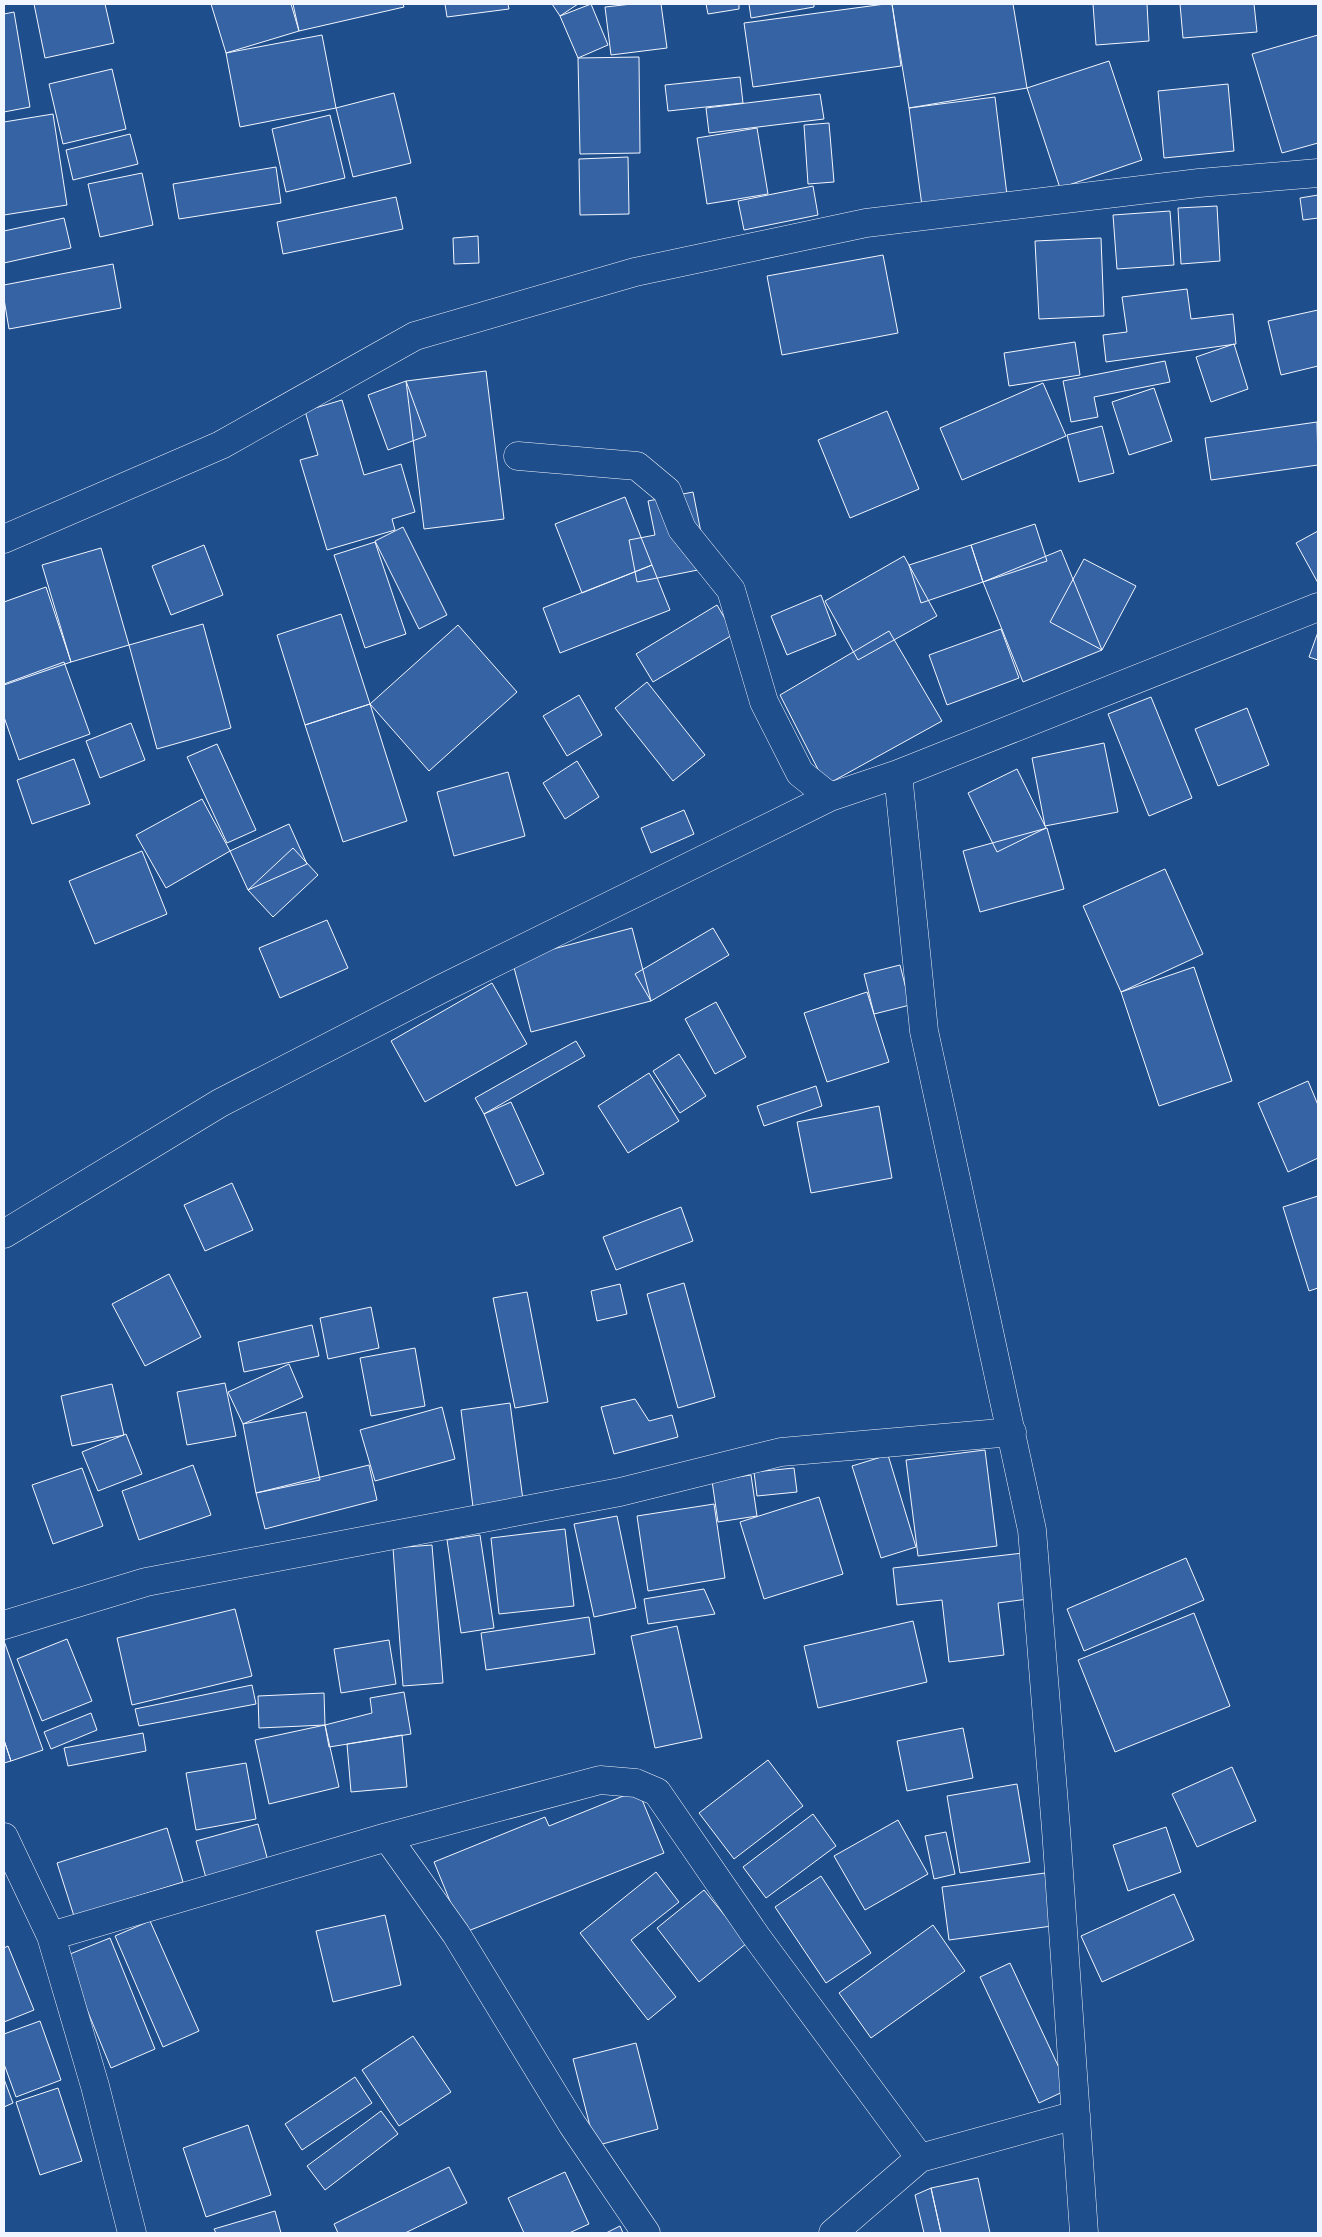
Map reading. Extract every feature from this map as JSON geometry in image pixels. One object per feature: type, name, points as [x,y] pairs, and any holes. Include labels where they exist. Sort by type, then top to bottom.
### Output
[{"type":"street","points":[[4,540],[221,445],[414,336],[634,272],[866,223],[1199,183],[1318,173]]},
{"type":"street","points":[[518,456],[637,466],[667,491],[682,528],[730,590],[764,702],[800,773],[830,797]]},
{"type":"street","points":[[4,1234],[220,1103],[443,988],[830,797],[898,774],[1318,607]]},
{"type":"street","points":[[898,774],[924,1031],[1032,1530],[1056,1829],[1084,2233]]},
{"type":"street","points":[[4,1625],[146,1582],[620,1492],[781,1452],[1012,1432]]},
{"type":"street","points":[[51,1936],[387,1837],[600,1780],[636,1783],[657,1792],[756,1936],[920,2158]]},
{"type":"street","points":[[4,1837],[51,1936],[95,2086],[132,2233]]},
{"type":"street","points":[[387,1837],[456,1934],[572,2124],[646,2233]]},
{"type":"street","points":[[833,2233],[920,2158],[1076,2115]]},
{"type":"building","points":[[34,4],[105,4],[114,43],[45,58]]},
{"type":"building","points":[[211,4],[291,4],[299,31],[226,53]]},
{"type":"building","points":[[293,4],[403,4],[404,7],[299,31]]},
{"type":"building","points":[[445,4],[508,4],[509,9],[447,17]]},
{"type":"building","points":[[552,4],[578,4],[560,16]]},
{"type":"building","points":[[591,4],[608,45],[578,58],[560,16]]},
{"type":"building","points":[[632,4],[661,4],[667,48],[611,55],[605,7]]},
{"type":"building","points":[[706,4],[739,4],[739,9],[708,14]]},
{"type":"building","points":[[749,4],[814,4],[814,7],[751,18]]},
{"type":"building","points":[[892,4],[901,66],[753,87],[744,23]]},
{"type":"building","points":[[892,4],[1013,4],[1027,88],[909,108]]},
{"type":"building","points":[[1093,4],[1147,4],[1149,41],[1096,45]]},
{"type":"building","points":[[1180,4],[1254,4],[1257,32],[1183,38]]},
{"type":"building","points":[[14,12],[30,107],[4,112],[4,14]]},
{"type":"building","points":[[322,35],[336,108],[240,127],[226,53]]},
{"type":"building","points":[[1318,35],[1318,143],[1282,153],[1252,54]]},
{"type":"building","points":[[639,57],[640,153],[580,154],[578,58]]},
{"type":"building","points":[[1109,61],[1142,160],[1060,188],[1027,88]]},
{"type":"building","points":[[112,69],[126,129],[63,144],[49,84]]},
{"type":"building","points":[[740,77],[743,103],[668,111],[665,85]]},
{"type":"building","points":[[1228,84],[1234,151],[1164,158],[1158,91]]},
{"type":"building","points":[[394,93],[411,163],[353,177],[336,108]]},
{"type":"building","points":[[820,94],[824,119],[709,133],[706,108]]},
{"type":"building","points":[[995,97],[1007,195],[922,206],[909,108]]},
{"type":"building","points":[[53,114],[67,205],[4,215],[4,122]]},
{"type":"building","points":[[330,115],[345,178],[286,192],[272,129]]},
{"type":"building","points":[[829,123],[834,182],[808,184],[804,125]]},
{"type":"building","points":[[757,128],[768,194],[707,204],[697,138]]},
{"type":"building","points":[[130,134],[138,164],[73,180],[66,150]]},
{"type":"building","points":[[628,157],[629,214],[580,215],[579,159]]},
{"type":"building","points":[[276,167],[281,203],[179,219],[173,184]]},
{"type":"building","points":[[142,173],[153,225],[100,237],[88,184]]},
{"type":"building","points":[[813,186],[818,215],[744,230],[738,201]]},
{"type":"building","points":[[1318,195],[1318,218],[1303,220],[1300,198]]},
{"type":"building","points":[[396,197],[403,229],[283,254],[277,222]]},
{"type":"building","points":[[1217,206],[1220,261],[1181,264],[1178,208]]},
{"type":"building","points":[[1170,211],[1174,265],[1117,269],[1113,215]]},
{"type":"building","points":[[64,218],[71,248],[4,263],[4,231]]},
{"type":"building","points":[[478,236],[479,263],[454,264],[453,238]]},
{"type":"building","points":[[1101,238],[1104,316],[1039,319],[1035,241]]},
{"type":"building","points":[[883,255],[898,333],[782,355],[767,276]]},
{"type":"building","points":[[113,264],[121,308],[9,329],[4,299],[4,285]]},
{"type":"building","points":[[1187,289],[1191,319],[1233,314],[1236,344],[1106,362],[1103,335],[1127,332],[1122,297]]},
{"type":"building","points":[[1318,310],[1318,366],[1281,375],[1268,321]]},
{"type":"building","points":[[1075,342],[1080,375],[1009,386],[1004,353]]},
{"type":"building","points":[[1234,344],[1248,389],[1211,402],[1196,357]]},
{"type":"building","points":[[1165,361],[1170,382],[1094,397],[1098,417],[1071,422],[1063,381]]},
{"type":"building","points":[[486,371],[504,519],[424,529],[406,381]]},
{"type":"building","points":[[406,381],[426,436],[388,450],[368,395]]},
{"type":"building","points":[[1043,383],[1066,436],[962,480],[940,428]]},
{"type":"building","points":[[1154,388],[1172,441],[1129,455],[1112,402]]},
{"type":"building","points":[[342,400],[364,475],[401,464],[415,512],[392,519],[395,530],[327,550],[300,460],[318,455],[305,411]]},
{"type":"building","points":[[887,411],[919,489],[850,518],[818,440]]},
{"type":"building","points":[[1317,422],[1318,465],[1211,480],[1205,438]]},
{"type":"building","points":[[1102,426],[1114,473],[1079,482],[1067,435]]},
{"type":"building","points":[[693,492],[708,568],[637,582],[629,540],[655,535],[648,501]]},
{"type":"building","points":[[625,497],[652,565],[582,593],[555,524]]},
{"type":"building","points":[[1035,524],[1047,561],[983,582],[971,545]]},
{"type":"building","points":[[403,527],[447,615],[419,629],[375,541]]},
{"type":"building","points":[[1318,531],[1318,583],[1296,543]]},
{"type":"building","points":[[375,542],[406,634],[365,648],[334,555]]},
{"type":"building","points":[[204,545],[223,595],[171,615],[152,566]]},
{"type":"building","points":[[971,545],[983,582],[921,603],[909,565]]},
{"type":"building","points":[[101,548],[129,645],[71,662],[42,565]]},
{"type":"building","points":[[1061,550],[1102,650],[1023,682],[983,582]]},
{"type":"building","points":[[904,556],[937,616],[858,660],[825,601]]},
{"type":"building","points":[[1084,559],[1136,586],[1102,650],[1050,622]]},
{"type":"building","points":[[652,565],[670,610],[560,653],[543,608]]},
{"type":"building","points":[[46,587],[71,662],[4,685],[4,602]]},
{"type":"building","points":[[821,595],[836,635],[787,655],[771,616]]},
{"type":"building","points":[[717,605],[734,634],[653,682],[636,654]]},
{"type":"building","points":[[341,614],[370,704],[305,725],[277,635]]},
{"type":"building","points":[[203,624],[231,728],[157,749],[129,645]]},
{"type":"building","points":[[458,625],[517,692],[429,771],[370,704]]},
{"type":"building","points":[[1001,629],[1019,678],[947,705],[929,655]]},
{"type":"building","points":[[889,631],[942,721],[826,785],[780,695]]},
{"type":"building","points":[[1318,632],[1318,660],[1309,657]]},
{"type":"building","points":[[64,662],[90,734],[19,760],[4,717],[4,684]]},
{"type":"building","points":[[647,682],[705,755],[673,781],[615,708]]},
{"type":"building","points":[[579,695],[602,735],[567,756],[543,716]]},
{"type":"building","points":[[1151,697],[1192,798],[1149,816],[1108,714]]},
{"type":"building","points":[[370,704],[407,821],[343,842],[305,725]]},
{"type":"building","points":[[1247,708],[1269,765],[1218,786],[1195,729]]},
{"type":"building","points":[[131,723],[145,760],[100,778],[86,741]]},
{"type":"building","points":[[1104,743],[1118,812],[1045,826],[1032,758]]},
{"type":"building","points":[[217,744],[256,830],[227,843],[187,757]]},
{"type":"building","points":[[74,759],[90,804],[32,824],[17,780]]},
{"type":"building","points":[[577,761],[599,797],[565,819],[543,783]]},
{"type":"building","points":[[1017,769],[1046,828],[997,852],[968,793]]},
{"type":"building","points":[[508,772],[525,836],[454,856],[437,792]]},
{"type":"building","points":[[202,799],[230,851],[166,888],[136,835]]},
{"type":"building","points":[[684,810],[694,834],[651,853],[641,828]]},
{"type":"building","points":[[289,824],[307,864],[248,890],[230,851]]},
{"type":"building","points":[[1047,828],[1064,889],[980,912],[963,851]]},
{"type":"building","points":[[293,848],[318,875],[273,917],[248,890]]},
{"type":"building","points":[[142,851],[167,914],[95,944],[69,881]]},
{"type":"building","points":[[1165,869],[1203,954],[1121,992],[1083,906]]},
{"type":"building","points":[[327,920],[348,968],[280,998],[259,948]]},
{"type":"building","points":[[632,928],[651,1001],[531,1032],[512,960]]},
{"type":"building","points":[[713,928],[729,955],[651,1001],[635,974]]},
{"type":"building","points":[[900,965],[910,1005],[874,1014],[864,974]]},
{"type":"building","points":[[1194,967],[1232,1081],[1159,1106],[1121,992]]},
{"type":"building","points":[[492,983],[527,1044],[425,1102],[391,1041]]},
{"type":"building","points":[[867,992],[889,1062],[827,1082],[804,1013]]},
{"type":"building","points":[[716,1002],[746,1057],[715,1074],[685,1019]]},
{"type":"building","points":[[576,1041],[585,1056],[484,1114],[475,1098]]},
{"type":"building","points":[[679,1054],[706,1096],[680,1113],[653,1071]]},
{"type":"building","points":[[649,1073],[679,1121],[628,1153],[598,1106]]},
{"type":"building","points":[[1308,1081],[1318,1105],[1318,1158],[1288,1172],[1258,1103]]},
{"type":"building","points":[[816,1086],[822,1106],[764,1126],[757,1106]]},
{"type":"building","points":[[511,1102],[544,1174],[516,1186],[484,1114]]},
{"type":"building","points":[[879,1106],[892,1178],[811,1193],[797,1122]]},
{"type":"building","points":[[232,1183],[253,1230],[205,1251],[184,1205]]},
{"type":"building","points":[[1318,1196],[1318,1288],[1309,1291],[1283,1207]]},
{"type":"building","points":[[681,1207],[693,1241],[616,1270],[603,1237]]},
{"type":"building","points":[[169,1274],[201,1337],[145,1366],[112,1304]]},
{"type":"building","points":[[684,1283],[715,1397],[678,1408],[647,1294]]},
{"type":"building","points":[[620,1284],[627,1314],[597,1321],[591,1291]]},
{"type":"building","points":[[527,1292],[548,1402],[515,1408],[493,1298]]},
{"type":"building","points":[[371,1307],[379,1348],[328,1359],[320,1318]]},
{"type":"building","points":[[312,1325],[319,1356],[244,1372],[238,1342]]},
{"type":"building","points":[[415,1348],[425,1406],[371,1416],[360,1358]]},
{"type":"building","points":[[289,1364],[303,1397],[243,1424],[228,1392]]},
{"type":"building","points":[[225,1383],[236,1436],[187,1445],[177,1392]]},
{"type":"building","points":[[112,1384],[124,1435],[72,1446],[61,1396]]},
{"type":"building","points":[[635,1399],[649,1421],[672,1415],[678,1437],[614,1454],[601,1407]]},
{"type":"building","points":[[510,1403],[523,1500],[473,1507],[461,1410]]},
{"type":"building","points":[[442,1407],[455,1459],[375,1481],[360,1430]]},
{"type":"building","points":[[306,1412],[320,1480],[256,1493],[243,1424]]},
{"type":"building","points":[[126,1434],[142,1474],[98,1491],[82,1452]]},
{"type":"building","points":[[985,1450],[997,1546],[918,1556],[906,1460]]},
{"type":"building","points":[[888,1455],[916,1547],[881,1558],[852,1466]]},
{"type":"building","points":[[193,1465],[211,1515],[139,1540],[122,1491]]},
{"type":"building","points":[[369,1465],[377,1500],[265,1529],[256,1493]]},
{"type":"building","points":[[82,1468],[103,1526],[53,1544],[32,1485]]},
{"type":"building","points":[[794,1468],[797,1492],[757,1496],[754,1472]]},
{"type":"building","points":[[751,1475],[757,1516],[718,1522],[712,1481]]},
{"type":"building","points":[[819,1497],[843,1574],[764,1599],[740,1522]]},
{"type":"building","points":[[714,1504],[725,1578],[648,1591],[637,1516]]},
{"type":"building","points":[[617,1516],[636,1608],[594,1617],[574,1524]]},
{"type":"building","points":[[565,1529],[574,1606],[499,1614],[491,1538]]},
{"type":"building","points":[[480,1535],[494,1628],[461,1633],[447,1540]]},
{"type":"building","points":[[432,1545],[443,1683],[403,1686],[393,1548]]},
{"type":"building","points":[[1023,1553],[1028,1599],[998,1603],[1004,1655],[949,1662],[942,1600],[897,1605],[893,1568]]},
{"type":"building","points":[[1186,1558],[1204,1600],[1084,1651],[1067,1609]]},
{"type":"building","points":[[704,1589],[715,1614],[648,1624],[644,1599]]},
{"type":"building","points":[[235,1609],[252,1676],[132,1705],[117,1638]]},
{"type":"building","points":[[1194,1613],[1230,1706],[1115,1752],[1078,1660]]},
{"type":"building","points":[[589,1617],[595,1654],[486,1670],[481,1633]]},
{"type":"building","points":[[913,1621],[927,1682],[818,1708],[804,1646]]},
{"type":"building","points":[[677,1626],[702,1738],[655,1748],[631,1636]]},
{"type":"building","points":[[67,1639],[92,1701],[42,1721],[17,1659]]},
{"type":"building","points":[[389,1640],[396,1684],[341,1693],[334,1649]]},
{"type":"building","points":[[4,1641],[43,1750],[11,1761],[4,1740]]},
{"type":"building","points":[[252,1685],[256,1704],[139,1726],[135,1709]]},
{"type":"building","points":[[404,1692],[411,1734],[329,1747],[325,1725],[372,1713],[370,1698]]},
{"type":"building","points":[[324,1693],[325,1725],[259,1728],[258,1696]]},
{"type":"building","points":[[91,1713],[97,1730],[51,1749],[44,1732]]},
{"type":"building","points":[[325,1725],[339,1787],[269,1804],[255,1740]]},
{"type":"building","points":[[963,1728],[973,1778],[907,1791],[897,1741]]},
{"type":"building","points":[[143,1733],[146,1751],[68,1766],[64,1748]]},
{"type":"building","points":[[402,1735],[407,1787],[351,1792],[347,1744]]},
{"type":"building","points":[[4,1740],[11,1761],[4,1763]]},
{"type":"building","points":[[768,1760],[803,1806],[734,1859],[699,1813]]},
{"type":"building","points":[[246,1763],[256,1819],[196,1830],[186,1773]]},
{"type":"building","points":[[1232,1767],[1256,1821],[1197,1847],[1172,1794]]},
{"type":"building","points":[[1017,1784],[1030,1862],[960,1873],[947,1796]]},
{"type":"building","points":[[638,1790],[664,1853],[463,1933],[434,1862],[545,1817],[549,1826]]},
{"type":"building","points":[[813,1814],[836,1846],[766,1898],[743,1867]]},
{"type":"building","points":[[898,1820],[928,1874],[865,1910],[834,1856]]},
{"type":"building","points":[[258,1824],[268,1861],[206,1878],[196,1841]]},
{"type":"building","points":[[1166,1827],[1181,1872],[1128,1891],[1113,1845]]},
{"type":"building","points":[[167,1828],[183,1882],[74,1916],[57,1863]]},
{"type":"building","points":[[946,1832],[955,1874],[934,1879],[925,1836]]},
{"type":"building","points":[[656,1872],[679,1902],[631,1940],[676,1997],[648,2020],[580,1933]]},
{"type":"building","points":[[1045,1873],[1052,1926],[949,1940],[942,1887]]},
{"type":"building","points":[[821,1876],[871,1953],[826,1983],[775,1907]]},
{"type":"building","points":[[704,1890],[747,1943],[699,1982],[657,1928]]},
{"type":"building","points":[[1174,1894],[1194,1940],[1102,1982],[1081,1936]]},
{"type":"building","points":[[385,1915],[401,1985],[333,2002],[316,1931]]},
{"type":"building","points":[[150,1921],[199,2031],[163,2047],[115,1936]]},
{"type":"building","points":[[933,1925],[965,1971],[871,2038],[839,1993]]},
{"type":"building","points":[[110,1938],[155,2049],[111,2068],[65,1956]]},
{"type":"building","points":[[8,1946],[34,2010],[4,2022],[4,1948]]},
{"type":"building","points":[[1010,1963],[1069,2089],[1039,2103],[980,1977]]},
{"type":"building","points":[[40,2021],[61,2080],[16,2097],[4,2064],[4,2034]]},
{"type":"building","points":[[413,2036],[451,2092],[399,2126],[362,2070]]},
{"type":"building","points":[[636,2043],[658,2129],[595,2146],[573,2059]]},
{"type":"building","points":[[355,2077],[372,2103],[302,2150],[285,2124]]},
{"type":"building","points":[[4,2079],[13,2103],[4,2107]]},
{"type":"building","points":[[58,2088],[82,2161],[40,2175],[16,2102]]},
{"type":"building","points":[[381,2111],[398,2134],[325,2190],[307,2166]]},
{"type":"building","points":[[248,2125],[271,2195],[206,2217],[183,2148]]},
{"type":"building","points":[[449,2167],[467,2203],[405,2233],[338,2233],[334,2224]]},
{"type":"building","points":[[565,2172],[589,2224],[569,2233],[524,2233],[508,2198]]},
{"type":"building","points":[[978,2178],[990,2233],[941,2233],[931,2188]]},
{"type":"building","points":[[931,2188],[941,2233],[924,2233],[915,2195]]},
{"type":"building","points":[[275,2211],[281,2233],[216,2233],[214,2229]]},
{"type":"building","points":[[620,2226],[623,2233],[606,2233]]}]
